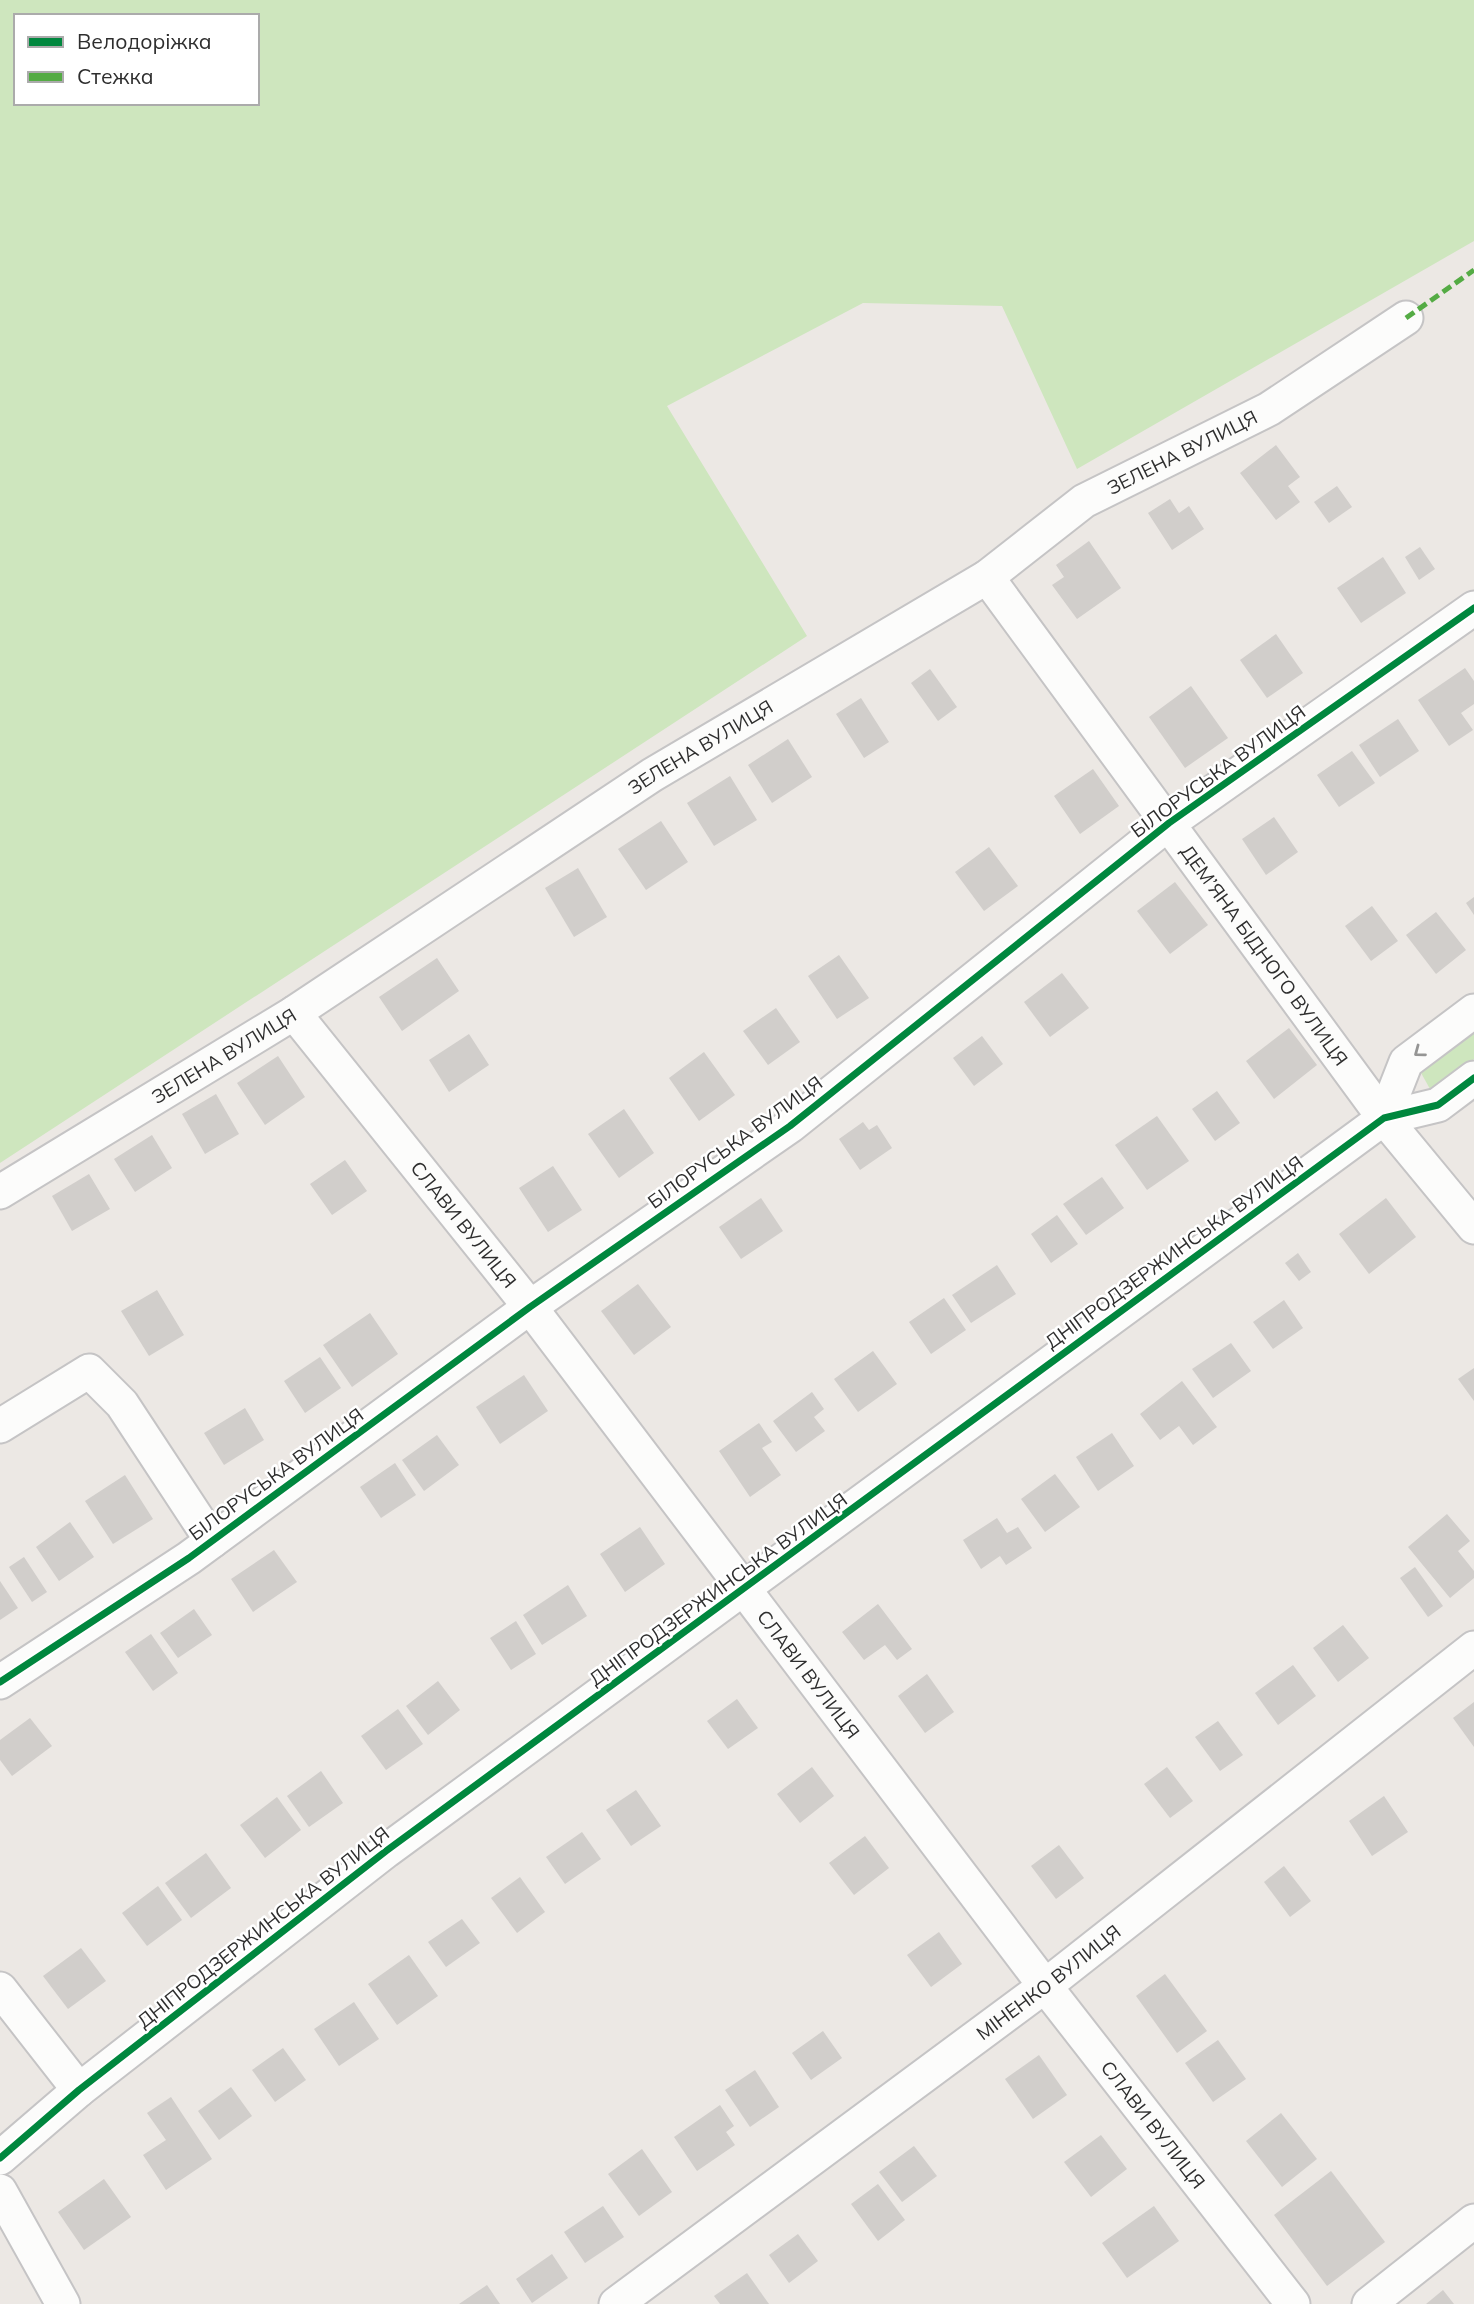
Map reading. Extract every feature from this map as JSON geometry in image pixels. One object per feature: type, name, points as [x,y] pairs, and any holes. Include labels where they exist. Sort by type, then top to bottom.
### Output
[{"type":"street","name":"ЗЕЛЕНА ВУЛИЦЯ","points":[[0,1192],[294,1013],[652,775],[987,577],[1083,501],[1269,409],[1406,317]]},
{"type":"street","name":"ДЕМ’ЯНА БІДНОГО ВУЛИЦЯ","points":[[987,577],[1384,1118],[1474,1227]]},
{"type":"street","name":"БІЛОРУСЬКА ВУЛИЦЯ","points":[[0,1682],[212,1541],[530,1307],[790,1126],[1168,823],[1474,608]]},
{"type":"street","points":[[1384,1118],[1406,1062],[1474,1011]]},
{"type":"street","name":"СЛАВИ ВУЛИЦЯ","points":[[294,1013],[530,1307],[1045,1986],[1293,2304]]},
{"type":"street","name":"ДНІПРОДЗЕРЖИНСЬКА ВУЛИЦЯ","points":[[0,2158],[79,2090],[386,1851],[1384,1118],[1438,1105],[1474,1078]]},
{"type":"street","points":[[0,1426],[89,1371],[122,1404],[212,1541]]},
{"type":"street","name":"МІНЕНКО ВУЛИЦЯ","points":[[615,2304],[1045,1986],[1474,1648]]},
{"type":"street","points":[[0,1989],[79,2090]]},
{"type":"street","points":[[0,2190],[63,2304]]},
{"type":"street","points":[[1369,2304],[1474,2221]]},
{"type":"green space","points":[[0,0],[1474,0],[1474,241],[1077,469],[1002,306],[863,303],[667,406],[807,636],[0,1163]]},
{"type":"green space","points":[[1470,1029],[1474,1033],[1474,1059],[1430,1089],[1420,1071]]},
{"type":"building","points":[[1276,445],[1300,477],[1288,486],[1300,502],[1276,520],[1240,473]]},
{"type":"building","points":[[1337,486],[1352,507],[1329,523],[1314,502]]},
{"type":"building","points":[[1170,499],[1179,513],[1189,506],[1204,529],[1172,550],[1148,513]]},
{"type":"building","points":[[1089,541],[1121,588],[1077,619],[1052,585],[1064,577],[1056,565]]},
{"type":"building","points":[[1420,547],[1435,569],[1419,580],[1405,557]]},
{"type":"building","points":[[1383,557],[1406,593],[1361,623],[1337,588]]},
{"type":"building","points":[[1276,634],[1303,673],[1267,698],[1240,660]]},
{"type":"building","points":[[1465,668],[1474,681],[1474,704],[1461,713],[1473,730],[1449,746],[1418,700]]},
{"type":"building","points":[[930,669],[957,707],[938,721],[911,683]]},
{"type":"building","points":[[1191,686],[1228,738],[1185,768],[1149,717]]},
{"type":"building","points":[[861,698],[889,742],[864,758],[836,714]]},
{"type":"building","points":[[1398,719],[1419,751],[1380,777],[1359,745]]},
{"type":"building","points":[[788,739],[812,777],[772,803],[748,765]]},
{"type":"building","points":[[1352,751],[1375,783],[1339,807],[1317,775]]},
{"type":"building","points":[[1093,769],[1119,806],[1080,834],[1054,796]]},
{"type":"building","points":[[730,776],[757,820],[714,846],[687,803]]},
{"type":"building","points":[[1274,817],[1298,852],[1266,875],[1242,839]]},
{"type":"building","points":[[661,821],[688,862],[646,890],[618,849]]},
{"type":"building","points":[[989,847],[1018,886],[984,911],[955,872]]},
{"type":"building","points":[[578,868],[607,917],[574,937],[545,888]]},
{"type":"building","points":[[1175,882],[1208,925],[1170,954],[1137,911]]},
{"type":"building","points":[[1474,897],[1474,915],[1466,903]]},
{"type":"building","points":[[1372,906],[1398,941],[1371,961],[1345,926]]},
{"type":"building","points":[[1436,912],[1466,950],[1436,974],[1406,935]]},
{"type":"building","points":[[839,955],[869,998],[837,1019],[808,976]]},
{"type":"building","points":[[437,958],[459,991],[402,1031],[379,997]]},
{"type":"building","points":[[1062,973],[1089,1008],[1050,1037],[1024,1002]]},
{"type":"building","points":[[776,1008],[800,1042],[768,1065],[743,1031]]},
{"type":"building","points":[[1289,1028],[1317,1065],[1274,1099],[1246,1061]]},
{"type":"building","points":[[469,1034],[489,1065],[449,1092],[429,1060]]},
{"type":"building","points":[[982,1036],[1003,1064],[974,1086],[953,1058]]},
{"type":"building","points":[[704,1052],[735,1095],[699,1121],[669,1078]]},
{"type":"building","points":[[278,1056],[305,1097],[265,1125],[237,1083]]},
{"type":"building","points":[[1217,1091],[1240,1123],[1215,1141],[1192,1109]]},
{"type":"building","points":[[216,1094],[239,1134],[205,1154],[182,1114]]},
{"type":"building","points":[[624,1109],[654,1153],[619,1178],[588,1134]]},
{"type":"building","points":[[1157,1116],[1189,1161],[1147,1190],[1115,1145]]},
{"type":"building","points":[[863,1122],[869,1130],[877,1125],[892,1148],[860,1170],[839,1139]]},
{"type":"building","points":[[152,1135],[172,1168],[135,1192],[114,1159]]},
{"type":"building","points":[[345,1160],[367,1191],[332,1215],[310,1184]]},
{"type":"building","points":[[553,1166],[582,1210],[548,1232],[519,1188]]},
{"type":"building","points":[[89,1174],[110,1209],[72,1231],[52,1196]]},
{"type":"building","points":[[1102,1177],[1124,1208],[1086,1235],[1063,1204]]},
{"type":"building","points":[[761,1198],[783,1231],[741,1259],[719,1227]]},
{"type":"building","points":[[1386,1198],[1416,1237],[1369,1274],[1339,1234]]},
{"type":"building","points":[[1057,1215],[1078,1244],[1051,1263],[1031,1234]]},
{"type":"building","points":[[1298,1253],[1311,1272],[1299,1281],[1285,1263]]},
{"type":"building","points":[[997,1265],[1016,1294],[971,1323],[952,1295]]},
{"type":"building","points":[[638,1284],[671,1327],[634,1355],[601,1311]]},
{"type":"building","points":[[157,1290],[184,1335],[149,1356],[121,1311]]},
{"type":"building","points":[[944,1298],[966,1330],[931,1354],[909,1322]]},
{"type":"building","points":[[1284,1300],[1303,1328],[1273,1349],[1253,1322]]},
{"type":"building","points":[[370,1313],[398,1354],[352,1387],[323,1345]]},
{"type":"building","points":[[1231,1343],[1251,1371],[1213,1398],[1192,1369]]},
{"type":"building","points":[[873,1351],[897,1384],[858,1412],[834,1379]]},
{"type":"building","points":[[320,1357],[341,1388],[305,1413],[284,1381]]},
{"type":"building","points":[[1474,1368],[1474,1401],[1458,1379]]},
{"type":"building","points":[[524,1375],[548,1411],[500,1444],[476,1407]]},
{"type":"building","points":[[1182,1381],[1217,1427],[1193,1445],[1179,1426],[1160,1440],[1140,1414]]},
{"type":"building","points":[[812,1392],[824,1409],[814,1417],[825,1431],[796,1452],[773,1421]]},
{"type":"building","points":[[245,1408],[264,1440],[224,1465],[204,1433]]},
{"type":"building","points":[[759,1423],[772,1442],[762,1448],[781,1475],[750,1497],[719,1451]]},
{"type":"building","points":[[1112,1433],[1134,1466],[1098,1491],[1076,1457]]},
{"type":"building","points":[[437,1435],[459,1465],[424,1491],[402,1460]]},
{"type":"building","points":[[395,1463],[416,1495],[381,1518],[360,1487]]},
{"type":"building","points":[[1055,1474],[1080,1507],[1045,1532],[1021,1499]]},
{"type":"building","points":[[125,1475],[153,1519],[113,1544],[85,1501]]},
{"type":"building","points":[[1447,1514],[1470,1541],[1458,1551],[1474,1571],[1474,1578],[1450,1598],[1408,1547]]},
{"type":"building","points":[[997,1518],[1007,1533],[1018,1527],[1032,1548],[1006,1565],[1000,1556],[981,1569],[963,1540]]},
{"type":"building","points":[[70,1522],[94,1557],[59,1581],[36,1547]]},
{"type":"building","points":[[640,1527],[665,1564],[625,1592],[600,1554]]},
{"type":"building","points":[[274,1550],[297,1582],[253,1612],[231,1579]]},
{"type":"building","points":[[24,1557],[47,1592],[32,1602],[9,1567]]},
{"type":"building","points":[[1415,1567],[1443,1606],[1428,1617],[1400,1578]]},
{"type":"building","points":[[0,1581],[18,1608],[0,1620]]},
{"type":"building","points":[[568,1585],[587,1616],[542,1645],[523,1615]]},
{"type":"building","points":[[878,1604],[912,1649],[897,1660],[885,1645],[864,1660],[842,1632]]},
{"type":"building","points":[[194,1609],[212,1635],[178,1658],[160,1633]]},
{"type":"building","points":[[516,1621],[536,1654],[511,1670],[490,1638]]},
{"type":"building","points":[[1343,1625],[1369,1658],[1338,1682],[1313,1648]]},
{"type":"building","points":[[151,1634],[178,1673],[153,1691],[125,1652]]},
{"type":"building","points":[[1293,1665],[1316,1696],[1278,1725],[1255,1693]]},
{"type":"building","points":[[927,1674],[954,1712],[925,1733],[898,1696]]},
{"type":"building","points":[[438,1681],[460,1710],[428,1735],[406,1706]]},
{"type":"building","points":[[737,1699],[758,1728],[728,1749],[707,1721]]},
{"type":"building","points":[[1474,1702],[1474,1747],[1453,1718]]},
{"type":"building","points":[[398,1709],[423,1744],[386,1770],[361,1736]]},
{"type":"building","points":[[30,1718],[52,1746],[12,1776],[0,1760],[0,1740]]},
{"type":"building","points":[[1218,1721],[1243,1755],[1220,1771],[1195,1737]]},
{"type":"building","points":[[812,1767],[834,1796],[800,1823],[777,1794]]},
{"type":"building","points":[[1167,1767],[1193,1801],[1170,1818],[1144,1784]]},
{"type":"building","points":[[321,1771],[343,1803],[309,1827],[287,1796]]},
{"type":"building","points":[[636,1790],[661,1826],[631,1846],[606,1810]]},
{"type":"building","points":[[1384,1796],[1408,1832],[1372,1856],[1349,1821]]},
{"type":"building","points":[[277,1797],[301,1830],[265,1858],[240,1825]]},
{"type":"building","points":[[582,1832],[601,1859],[565,1884],[546,1857]]},
{"type":"building","points":[[865,1836],[889,1868],[854,1895],[829,1863]]},
{"type":"building","points":[[1059,1845],[1084,1878],[1056,1899],[1031,1866]]},
{"type":"building","points":[[206,1853],[231,1888],[191,1918],[165,1883]]},
{"type":"building","points":[[1284,1866],[1311,1901],[1290,1917],[1264,1882]]},
{"type":"building","points":[[520,1877],[545,1912],[517,1933],[491,1898]]},
{"type":"building","points":[[158,1886],[182,1920],[147,1946],[122,1913]]},
{"type":"building","points":[[462,1919],[480,1943],[446,1967],[428,1942]]},
{"type":"building","points":[[939,1932],[962,1964],[931,1987],[907,1955]]},
{"type":"building","points":[[81,1948],[106,1981],[68,2009],[43,1976]]},
{"type":"building","points":[[409,1955],[438,1996],[397,2025],[368,1984]]},
{"type":"building","points":[[1165,1974],[1207,2031],[1177,2053],[1136,1996]]},
{"type":"building","points":[[354,2002],[379,2039],[339,2066],[314,2029]]},
{"type":"building","points":[[823,2031],[842,2058],[811,2080],[792,2053]]},
{"type":"building","points":[[1218,2040],[1246,2079],[1213,2102],[1185,2063]]},
{"type":"building","points":[[283,2048],[306,2080],[275,2102],[252,2070]]},
{"type":"building","points":[[1039,2055],[1067,2095],[1033,2119],[1005,2079]]},
{"type":"building","points":[[755,2070],[779,2107],[750,2127],[725,2090]]},
{"type":"building","points":[[231,2087],[252,2116],[219,2140],[198,2111]]},
{"type":"building","points":[[171,2097],[212,2159],[166,2190],[143,2155],[166,2140],[147,2113]]},
{"type":"building","points":[[720,2105],[734,2126],[726,2132],[735,2145],[697,2171],[674,2137]]},
{"type":"building","points":[[1281,2113],[1317,2159],[1282,2187],[1246,2141]]},
{"type":"building","points":[[1101,2135],[1127,2169],[1091,2197],[1064,2162]]},
{"type":"building","points":[[914,2146],[937,2176],[902,2202],[879,2172]]},
{"type":"building","points":[[642,2149],[672,2192],[639,2216],[608,2174]]},
{"type":"building","points":[[1331,2171],[1385,2242],[1327,2286],[1274,2215]]},
{"type":"building","points":[[104,2179],[131,2217],[84,2250],[58,2212]]},
{"type":"building","points":[[878,2184],[905,2220],[878,2241],[851,2204]]},
{"type":"building","points":[[603,2206],[624,2237],[585,2263],[564,2232]]},
{"type":"building","points":[[1154,2206],[1179,2241],[1127,2278],[1102,2243]]},
{"type":"building","points":[[798,2234],[818,2261],[789,2283],[769,2255]]},
{"type":"building","points":[[552,2254],[568,2278],[532,2303],[516,2279]]},
{"type":"building","points":[[747,2273],[769,2304],[720,2304],[714,2296]]},
{"type":"building","points":[[487,2285],[500,2304],[459,2304]]},
{"type":"building","points":[[1443,2290],[1454,2304],[1426,2304]]},
{"type":"marked path","points":[[1406,318],[1474,270]]},
{"type":"cycle path","points":[[0,1682],[189,1558],[530,1307],[790,1126],[1169,823],[1474,608]]},
{"type":"cycle path","points":[[0,2158],[79,2090],[386,1851],[1384,1118],[1438,1105],[1474,1078]]}]
